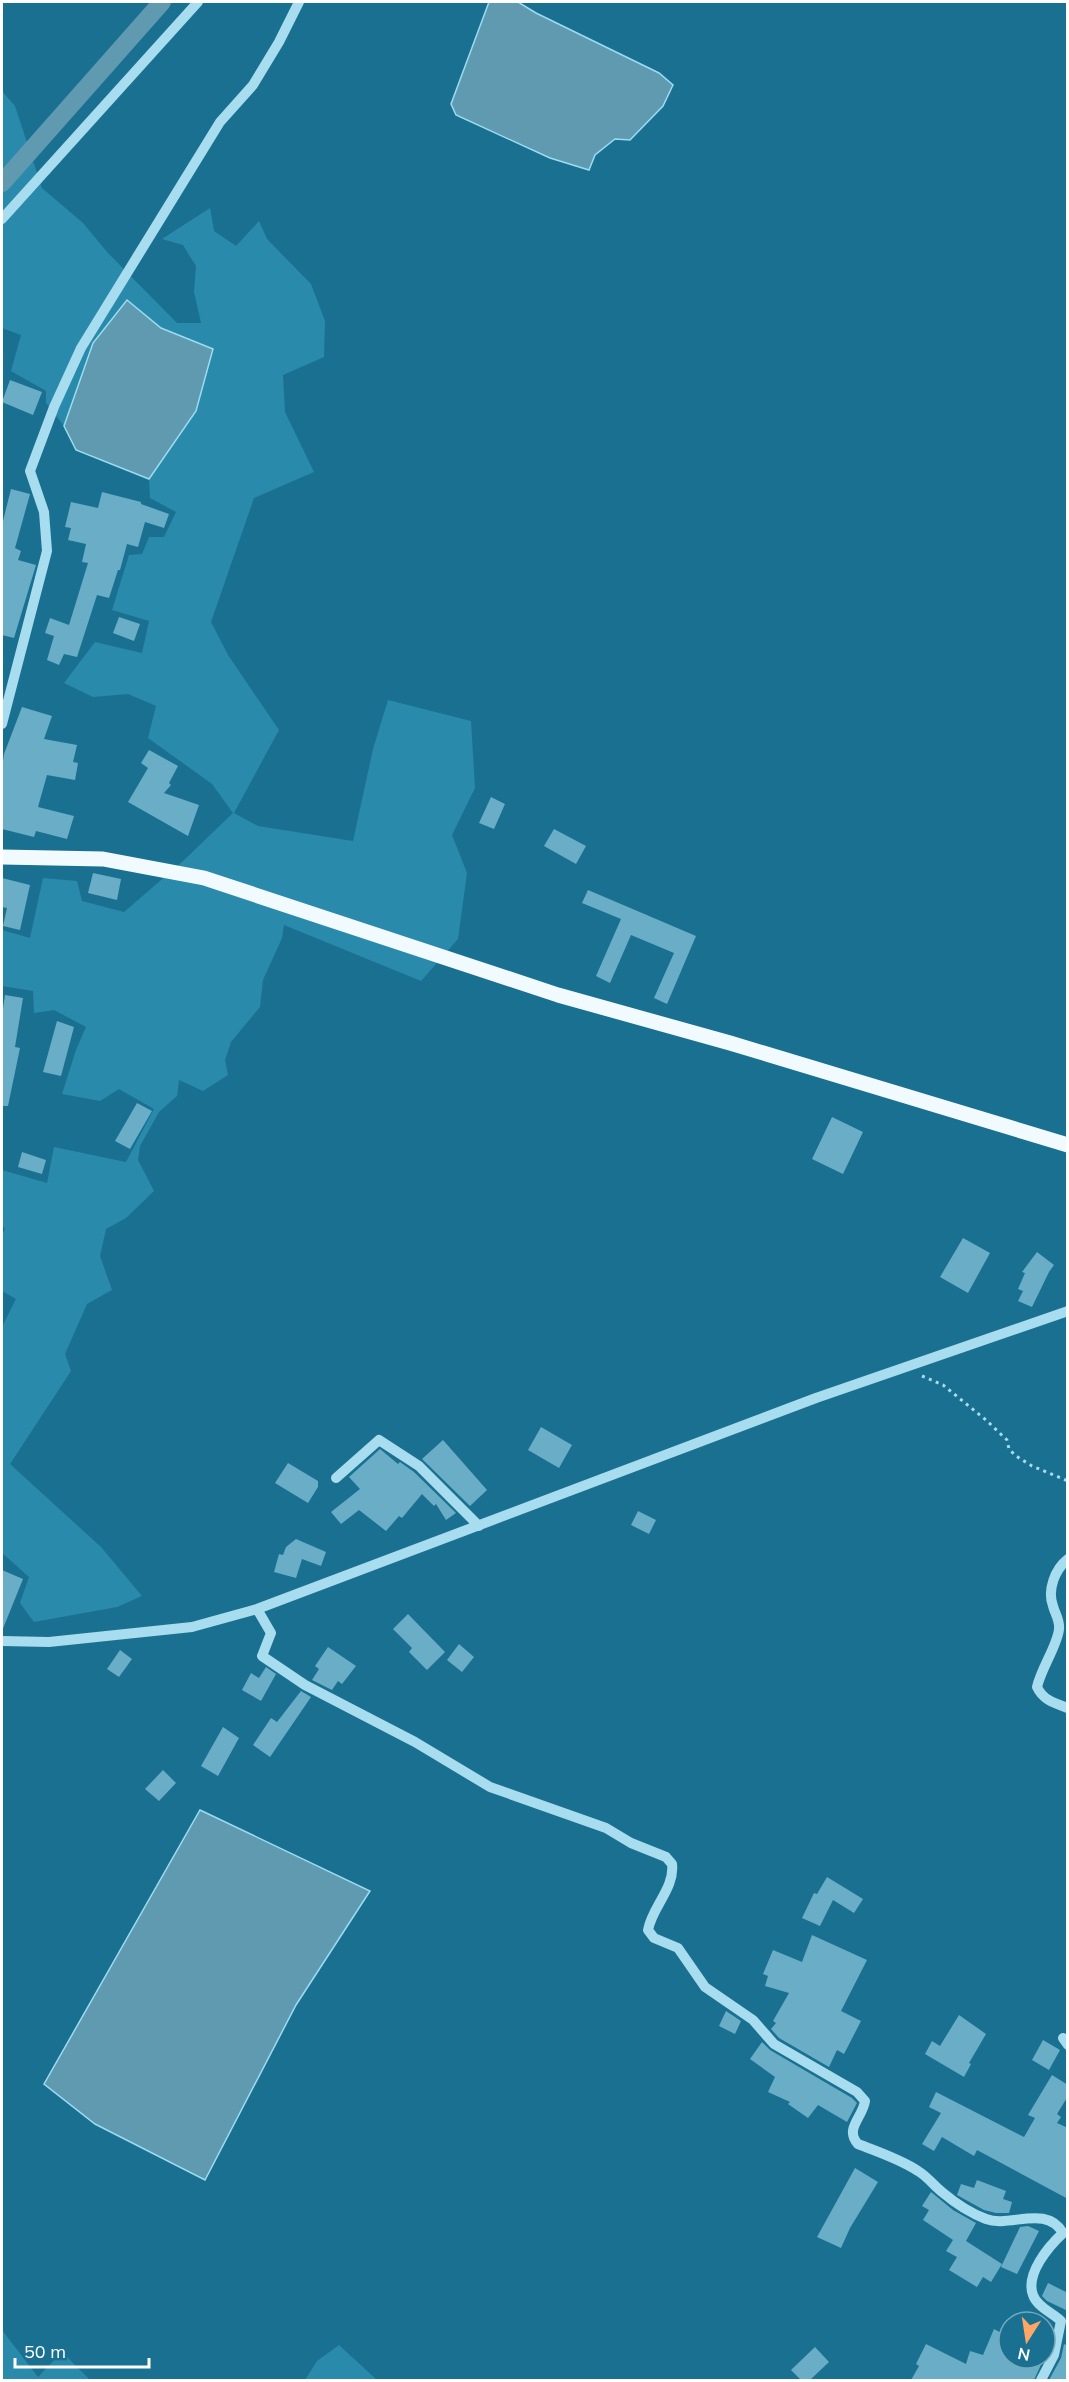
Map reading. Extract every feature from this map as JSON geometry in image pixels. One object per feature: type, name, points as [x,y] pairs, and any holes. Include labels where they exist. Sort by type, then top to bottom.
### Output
[{"type":"main road","points":[[2,857],[103,859],[204,878],[558,995],[730,1043],[1068,1145]]},
{"type":"street","points":[[2,219],[198,2]]},
{"type":"street","points":[[2,724],[47,551],[44,512],[30,471],[54,407],[81,348],[220,122],[253,85],[279,42],[299,2]]},
{"type":"street","points":[[2,1641],[49,1642],[192,1627],[257,1609],[909,1365],[1068,1311]]},
{"type":"street","points":[[336,1478],[379,1440],[419,1466],[479,1526]]},
{"type":"street","points":[[1068,1559],[1062,1563],[1050,1588],[1052,1603],[1059,1622],[1059,1631],[1041,1671],[1037,1687],[1041,1695],[1068,1708]]},
{"type":"street","points":[[257,1609],[271,1633],[262,1656],[305,1685],[415,1742],[490,1787],[606,1828],[631,1843],[666,1857],[672,1864],[673,1873],[650,1919],[648,1930],[654,1938],[678,1948],[705,1987],[753,2020],[774,2044],[857,2092],[865,2101],[864,2109],[852,2129],[853,2138],[858,2144],[919,2171],[943,2193],[974,2214],[994,2222],[1029,2217],[1041,2218],[1059,2226],[1065,2234],[1041,2257],[1033,2281],[1033,2295],[1040,2305],[1061,2321],[1054,2355],[1041,2380]]},
{"type":"path","points":[[909,1365],[922,1376],[943,1384],[986,1420],[1006,1440],[1009,1449],[1016,1456],[1032,1466],[1068,1481]]},
{"type":"shaded area","points":[[489,2],[518,2],[659,73],[673,85],[663,106],[630,140],[615,139],[595,155],[589,170],[550,158],[456,115],[451,104]]},
{"type":"shaded area","points":[[2,91],[15,106],[42,188],[83,223],[108,253],[177,323],[201,323],[194,292],[196,266],[183,245],[162,239],[210,208],[214,231],[236,246],[259,221],[267,239],[311,284],[325,321],[324,357],[283,375],[285,412],[314,472],[254,498],[211,622],[228,655],[279,730],[234,813],[258,826],[353,841],[373,749],[388,700],[471,721],[475,788],[452,835],[467,873],[458,939],[421,981],[284,925],[282,938],[263,980],[260,1007],[231,1042],[225,1060],[228,1075],[203,1091],[179,1080],[177,1096],[159,1112],[140,1146],[138,1160],[154,1191],[126,1218],[106,1229],[100,1256],[112,1290],[87,1304],[65,1354],[71,1371],[10,1464],[101,1547],[142,1596],[117,1607],[34,1622],[20,1603],[29,1577],[2,1553],[2,1327],[16,1299],[2,1291],[2,1235],[5,1229],[2,1225],[2,1170],[47,1183],[54,1147],[126,1162],[154,1109],[119,1089],[100,1101],[62,1094],[86,1027],[54,1010],[34,1013],[33,991],[2,986],[2,930],[30,938],[43,878],[77,881],[82,901],[124,912],[182,862],[233,813],[212,784],[148,738],[156,706],[128,694],[93,697],[64,683],[95,642],[142,653],[149,621],[112,610],[129,555],[142,554],[149,537],[164,537],[176,512],[150,498],[149,479],[196,411],[213,349],[161,328],[127,300],[93,343],[64,426],[46,403],[46,391],[11,371],[21,335],[2,328]]},
{"type":"shaded area","points":[[127,300],[161,328],[213,349],[196,411],[149,479],[76,450],[64,426],[93,343]]},
{"type":"shaded area","points":[[200,1810],[370,1891],[296,2005],[205,2180],[95,2124],[44,2084]]},
{"type":"shaded area","points":[[2,2330],[38,2377],[62,2352],[90,2380],[2,2380]]},
{"type":"shaded area","points":[[339,2345],[377,2380],[305,2380],[317,2361]]},
{"type":"building","points":[[10,380],[42,392],[33,415],[2,402]]},
{"type":"building","points":[[11,489],[30,494],[15,548],[21,551],[18,560],[36,565],[14,638],[2,635],[2,525]]},
{"type":"building","points":[[102,492],[141,502],[141,504],[169,514],[164,528],[145,522],[138,547],[127,544],[109,598],[97,595],[77,657],[64,654],[59,665],[47,660],[54,636],[45,633],[50,618],[69,625],[88,563],[82,562],[86,544],[68,540],[71,528],[65,527],[71,502],[98,508]]},
{"type":"building","points":[[119,617],[140,624],[134,641],[113,633]]},
{"type":"building","points":[[22,707],[52,716],[44,739],[77,745],[73,762],[78,763],[75,780],[47,775],[38,807],[74,816],[67,839],[36,831],[34,837],[2,829],[4,754]]},
{"type":"building","points":[[149,750],[178,766],[169,783],[171,785],[164,793],[199,805],[188,836],[128,802],[148,768],[141,763]]},
{"type":"building","points":[[491,797],[505,804],[494,829],[479,823]]},
{"type":"building","points":[[554,829],[586,846],[576,864],[544,846]]},
{"type":"building","points":[[93,873],[121,879],[117,900],[88,893]]},
{"type":"building","points":[[2,878],[30,885],[20,930],[3,926],[7,908],[2,907]]},
{"type":"building","points":[[588,890],[696,936],[667,1004],[654,998],[674,953],[631,935],[610,983],[596,976],[621,919],[582,903]]},
{"type":"building","points":[[5,995],[23,998],[15,1047],[20,1048],[8,1106],[2,1106],[2,1015]]},
{"type":"building","points":[[57,1021],[74,1027],[61,1076],[43,1072]]},
{"type":"building","points":[[137,1103],[152,1111],[130,1149],[115,1141]]},
{"type":"building","points":[[832,1117],[863,1132],[843,1174],[812,1159]]},
{"type":"building","points":[[22,1152],[46,1160],[42,1174],[18,1167]]},
{"type":"building","points":[[963,1238],[990,1253],[968,1293],[940,1277]]},
{"type":"building","points":[[1037,1252],[1054,1265],[1032,1307],[1018,1301],[1023,1291],[1018,1289],[1025,1273],[1022,1272]]},
{"type":"building","points":[[541,1427],[572,1445],[559,1468],[528,1450]]},
{"type":"building","points":[[443,1440],[487,1490],[470,1506],[422,1459]]},
{"type":"building","points":[[380,1449],[398,1464],[400,1462],[414,1472],[456,1513],[446,1520],[436,1504],[434,1506],[422,1494],[402,1518],[399,1516],[386,1531],[359,1510],[341,1524],[331,1512],[360,1489],[349,1477]]},
{"type":"building","points":[[288,1463],[318,1481],[318,1487],[308,1503],[275,1483]]},
{"type":"building","points":[[638,1511],[656,1520],[649,1534],[631,1525]]},
{"type":"building","points":[[296,1539],[326,1552],[321,1566],[302,1559],[296,1578],[274,1572],[279,1554],[283,1555],[286,1547]]},
{"type":"building","points":[[2,1570],[23,1579],[2,1631]]},
{"type":"building","points":[[408,1614],[445,1652],[427,1670],[409,1652],[412,1648],[393,1629]]},
{"type":"building","points":[[459,1644],[474,1657],[462,1672],[447,1660]]},
{"type":"building","points":[[328,1647],[356,1666],[342,1684],[338,1681],[332,1690],[312,1680],[319,1669],[315,1666]]},
{"type":"building","points":[[120,1650],[132,1659],[119,1677],[107,1669]]},
{"type":"building","points":[[266,1667],[276,1674],[261,1701],[242,1690],[251,1673],[259,1678]]},
{"type":"building","points":[[301,1691],[311,1697],[270,1757],[253,1745],[271,1718],[277,1722]]},
{"type":"building","points":[[223,1727],[239,1738],[218,1776],[201,1766]]},
{"type":"building","points":[[163,1770],[176,1783],[159,1801],[145,1789]]},
{"type":"building","points":[[827,1877],[863,1899],[854,1913],[833,1900],[820,1926],[802,1918],[814,1893],[817,1894]]},
{"type":"building","points":[[812,1935],[867,1960],[841,2011],[861,2021],[844,2054],[837,2050],[829,2067],[779,2038],[771,2029],[789,1993],[765,1986],[768,1976],[763,1974],[773,1950],[802,1962]]},
{"type":"building","points":[[726,2011],[741,2021],[735,2034],[719,2026]]},
{"type":"building","points":[[959,2015],[986,2034],[969,2063],[971,2064],[964,2077],[925,2054],[932,2041],[940,2046]]},
{"type":"building","points":[[1043,2040],[1060,2050],[1049,2070],[1032,2060]]},
{"type":"building","points":[[762,2042],[770,2050],[852,2098],[857,2103],[847,2122],[818,2105],[808,2118],[788,2104],[790,2102],[768,2092],[775,2077],[750,2059]]},
{"type":"building","points":[[1052,2075],[1068,2085],[1068,2096],[1057,2114],[1061,2117],[1057,2123],[1068,2128],[1068,2199],[977,2150],[974,2156],[942,2137],[934,2151],[922,2144],[941,2113],[929,2107],[936,2092],[1024,2137],[1035,2118],[1028,2115]]},
{"type":"building","points":[[855,2168],[878,2182],[850,2228],[841,2248],[817,2237]]},
{"type":"building","points":[[977,2180],[1006,2191],[1003,2199],[1012,2202],[1009,2213],[984,2210],[957,2195],[961,2184],[974,2188]]},
{"type":"building","points":[[931,2192],[953,2210],[976,2223],[966,2241],[1002,2264],[991,2282],[983,2277],[977,2287],[949,2270],[957,2257],[946,2251],[953,2240],[923,2220],[929,2210],[922,2206]]},
{"type":"building","points":[[1028,2226],[1039,2231],[1017,2274],[1001,2267],[1020,2227]]},
{"type":"building","points":[[1048,2283],[1068,2293],[1068,2311],[1047,2301],[1042,2296]]},
{"type":"building","points":[[994,2329],[997,2331],[997,2370],[1039,2370],[1034,2380],[911,2380],[919,2366],[916,2364],[926,2344],[966,2364],[970,2351],[983,2355]]},
{"type":"building","points":[[1064,2344],[1068,2346],[1068,2380],[1049,2380],[1054,2370],[1057,2370]]},
{"type":"building","points":[[815,2347],[829,2362],[810,2380],[801,2380],[791,2370]]},
{"type":"waterway","points":[[2,183],[162,2]]}]
